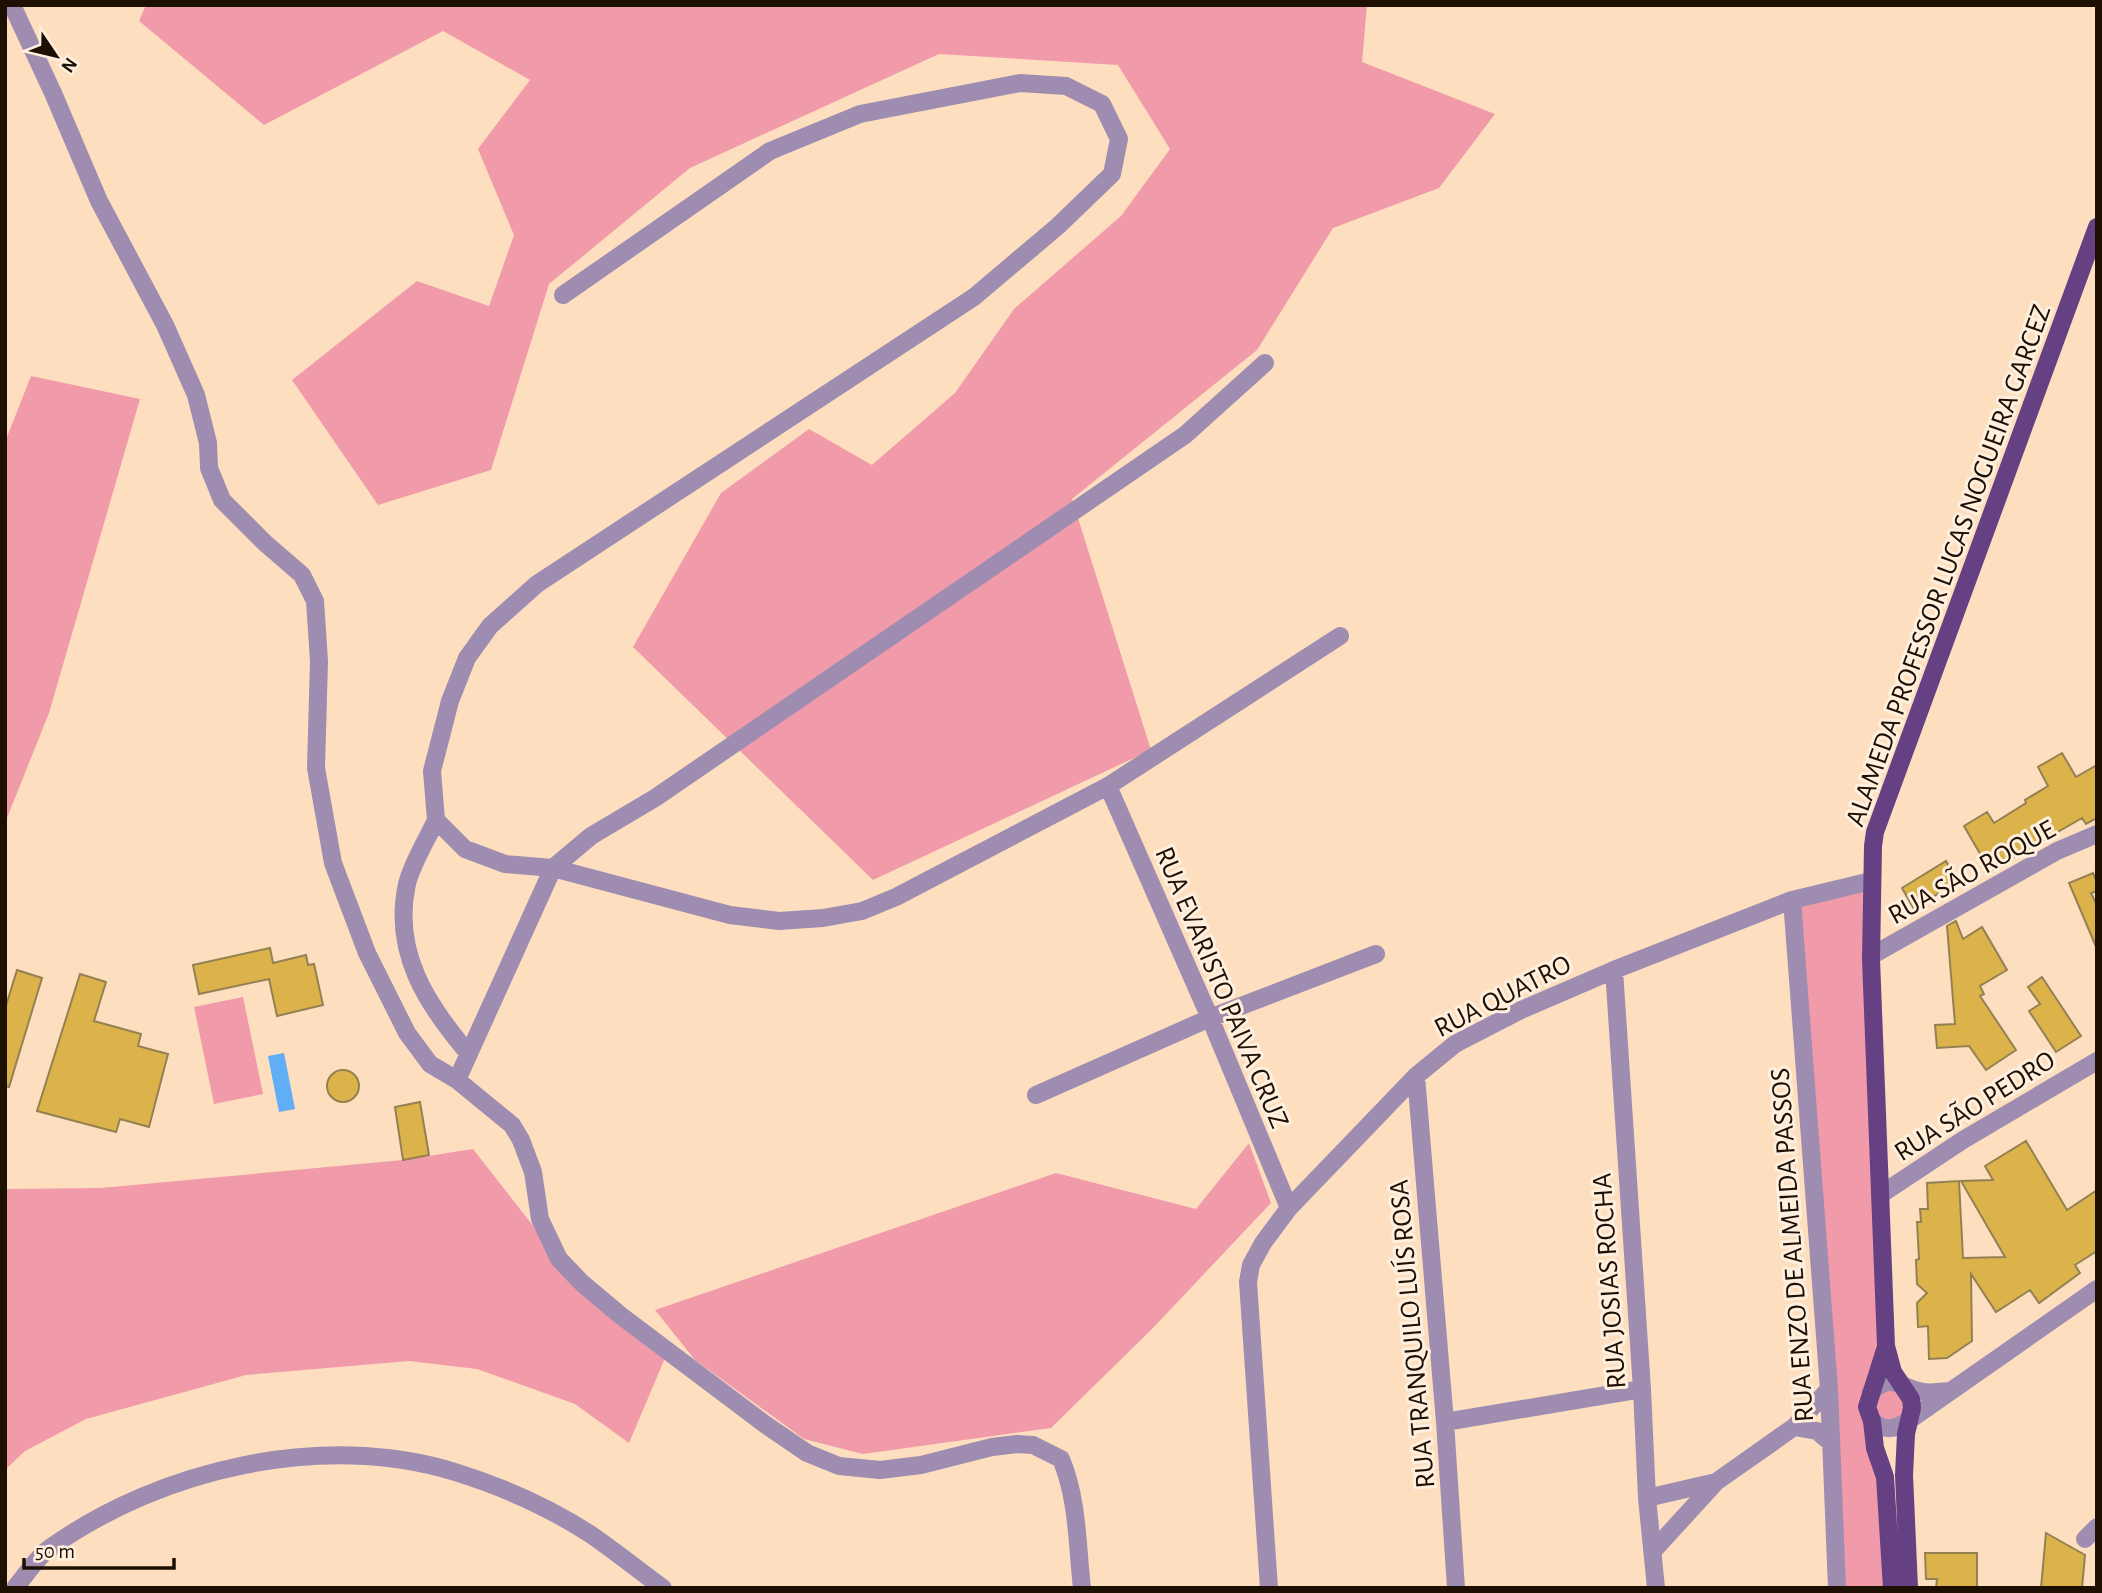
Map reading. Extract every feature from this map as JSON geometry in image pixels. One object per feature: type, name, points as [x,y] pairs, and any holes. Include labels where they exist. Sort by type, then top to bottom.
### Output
[{"type":"main road","name":"ALAMEDA PROFESSOR LUCAS NOGUEIRA GARCEZ","points":[[1909,1588],[1904,1475],[1908,1421],[1912,1408],[1911,1399],[1893,1372],[1886,1346],[1871,956],[1871,881],[1875,832],[2097,227]]},
{"type":"main road","name":"ALAMEDA PROFESSOR LUCAS NOGUEIRA GARCEZ","points":[[1886,1346],[1867,1407],[1872,1421],[1875,1448],[1885,1477],[1892,1588]]},
{"type":"street","points":[[12,5],[99,201],[165,325],[196,395],[208,443],[209,468],[222,500],[302,575],[315,601],[318,661],[316,768],[333,863],[368,953],[407,1033],[430,1064],[457,1080],[512,1125],[533,1172],[540,1219],[559,1259],[582,1283],[620,1315],[765,1425],[807,1453],[839,1466],[880,1470],[921,1465],[992,1447],[1017,1444],[1032,1445],[1061,1459],[1072,1495],[1082,1588]]},
{"type":"street","points":[[469,1054],[443,1024],[411,967],[403,920],[408,882],[436,820],[432,771],[450,701],[467,658],[490,626],[537,584],[974,297],[1058,226],[1112,174],[1119,138],[1102,104],[1066,86],[1020,83],[860,114],[770,151],[562,295]]},
{"type":"street","points":[[457,1080],[553,868],[591,836],[655,798],[1185,435],[1265,363]]},
{"type":"street","points":[[436,820],[465,849],[505,864],[553,868],[730,915],[779,921],[823,918],[862,911],[896,897],[1108,786],[1340,636]]},
{"type":"street","name":"RUA EVARISTO PAIVA CRUZ","points":[[1108,786],[1210,1018],[1289,1208]]},
{"type":"street","name":"RUA SÃO ROQUE","points":[[1871,956],[2057,851],[2097,834]]},
{"type":"street","name":"RUA QUATRO","points":[[1269,1588],[1248,1282],[1251,1265],[1263,1243],[1289,1208],[1416,1076],[1455,1044],[1521,1010],[1614,970],[1792,900],[1871,881]]},
{"type":"street","name":"RUA ENZO DE ALMEIDA PASSOS","points":[[1792,900],[1829,1390],[1837,1588]]},
{"type":"street","points":[[1036,1095],[1210,1018],[1376,954]]},
{"type":"street","name":"RUA JOSIAS ROCHA","points":[[1614,970],[1647,1499],[1656,1588]]},
{"type":"street","name":"RUA SÃO PEDRO","points":[[1880,1195],[1963,1140],[2097,1061]]},
{"type":"street","name":"RUA TRANQUILO LUÍS ROSA","points":[[1416,1076],[1456,1588]]},
{"type":"street","points":[[1872,1421],[1890,1429],[1908,1421],[2097,1289]]},
{"type":"street","points":[[1871,1392],[1883,1382],[1901,1384],[1921,1392],[1952,1391]]},
{"type":"street","points":[[1445,1422],[1642,1389]]},
{"type":"street","points":[[1653,1551],[1716,1482],[1794,1427],[1829,1390]]},
{"type":"street","points":[[1794,1427],[1817,1431],[1831,1443]]},
{"type":"street","points":[[15,1588],[48,1549],[118,1507],[191,1477],[280,1458],[382,1456],[454,1472],[524,1499],[589,1533],[663,1588]]},
{"type":"street","points":[[1647,1499],[1716,1482]]},
{"type":"shaded area","points":[[146,5],[1367,5],[1362,62],[1495,114],[1439,188],[1333,228],[1257,350],[1072,499],[1151,750],[873,880],[633,647],[721,493],[809,429],[872,465],[955,393],[1014,309],[1121,216],[1170,149],[1118,65],[939,54],[690,168],[549,284],[491,470],[378,505],[292,380],[417,281],[489,306],[514,235],[478,149],[530,80],[443,31],[264,125],[139,21]]},
{"type":"shaded area","points":[[31,376],[140,399],[49,713],[5,823],[5,442]]},
{"type":"shaded area","points":[[1866,885],[1881,1368],[1868,1399],[1891,1588],[1839,1588],[1800,903]]},
{"type":"shaded area","points":[[243,997],[263,1094],[214,1104],[194,1007]]},
{"type":"shaded area","points":[[1249,1143],[1271,1203],[1152,1329],[1051,1428],[863,1454],[804,1439],[695,1360],[655,1310],[1056,1173],[1196,1209]]},
{"type":"shaded area","points":[[473,1149],[559,1259],[668,1351],[629,1443],[575,1404],[477,1369],[409,1361],[246,1375],[86,1419],[25,1451],[5,1470],[5,1189],[101,1188],[403,1160]]},
{"type":"shaded area","points":[[1891,1387],[1906,1398],[1900,1421],[1879,1421],[1871,1401]]},
{"type":"water","points":[[284,1053],[295,1109],[279,1112],[268,1056]]},
{"type":"building","points":[[2062,753],[2076,777],[2097,765],[2097,818],[2086,824],[2082,818],[1990,871],[1964,826],[1987,812],[1994,823],[2026,803],[2025,800],[2048,786],[2038,767]]},
{"type":"building","points":[[1946,861],[1958,881],[1914,909],[1902,888]]},
{"type":"building","points":[[2093,873],[2097,882],[2097,891],[2091,893],[2097,905],[2097,949],[2069,883]]},
{"type":"building","points":[[1956,921],[1963,939],[1982,927],[2007,970],[1980,986],[1984,994],[1980,996],[2016,1050],[1986,1070],[1969,1046],[1937,1048],[1935,1025],[1955,1024],[1947,926]]},
{"type":"building","points":[[270,948],[273,963],[306,955],[308,965],[314,964],[323,1005],[277,1016],[269,979],[199,994],[193,965]]},
{"type":"building","points":[[17,970],[42,978],[9,1087],[5,1086],[5,1009]]},
{"type":"building","points":[[80,974],[106,982],[94,1021],[141,1034],[138,1046],[168,1054],[149,1127],[120,1119],[116,1132],[37,1111]]},
{"type":"building","points":[[2042,977],[2081,1036],[2056,1052],[2029,1011],[2040,1004],[2028,987]]},
{"type":"building","points":[[343,1070],[354,1075],[359,1086],[354,1097],[343,1102],[332,1097],[327,1086],[332,1075]]},
{"type":"building","points":[[420,1102],[429,1155],[403,1160],[395,1107]]},
{"type":"building","points":[[2026,1141],[2067,1210],[2097,1190],[2097,1251],[2075,1265],[2080,1273],[2039,1303],[2030,1290],[1996,1312],[1971,1274],[1972,1341],[1947,1358],[1929,1359],[1928,1326],[1918,1327],[1917,1303],[1927,1293],[1917,1284],[1916,1260],[1919,1259],[1917,1222],[1921,1222],[1920,1209],[1928,1209],[1927,1183],[1959,1181],[1963,1258],[2005,1257],[1961,1181],[1993,1180],[1985,1166]]},
{"type":"building","points":[[2046,1533],[2085,1555],[2082,1588],[2041,1588]]},
{"type":"building","points":[[1925,1553],[1977,1553],[1977,1588],[1936,1588],[1937,1579],[1926,1579]]}]
